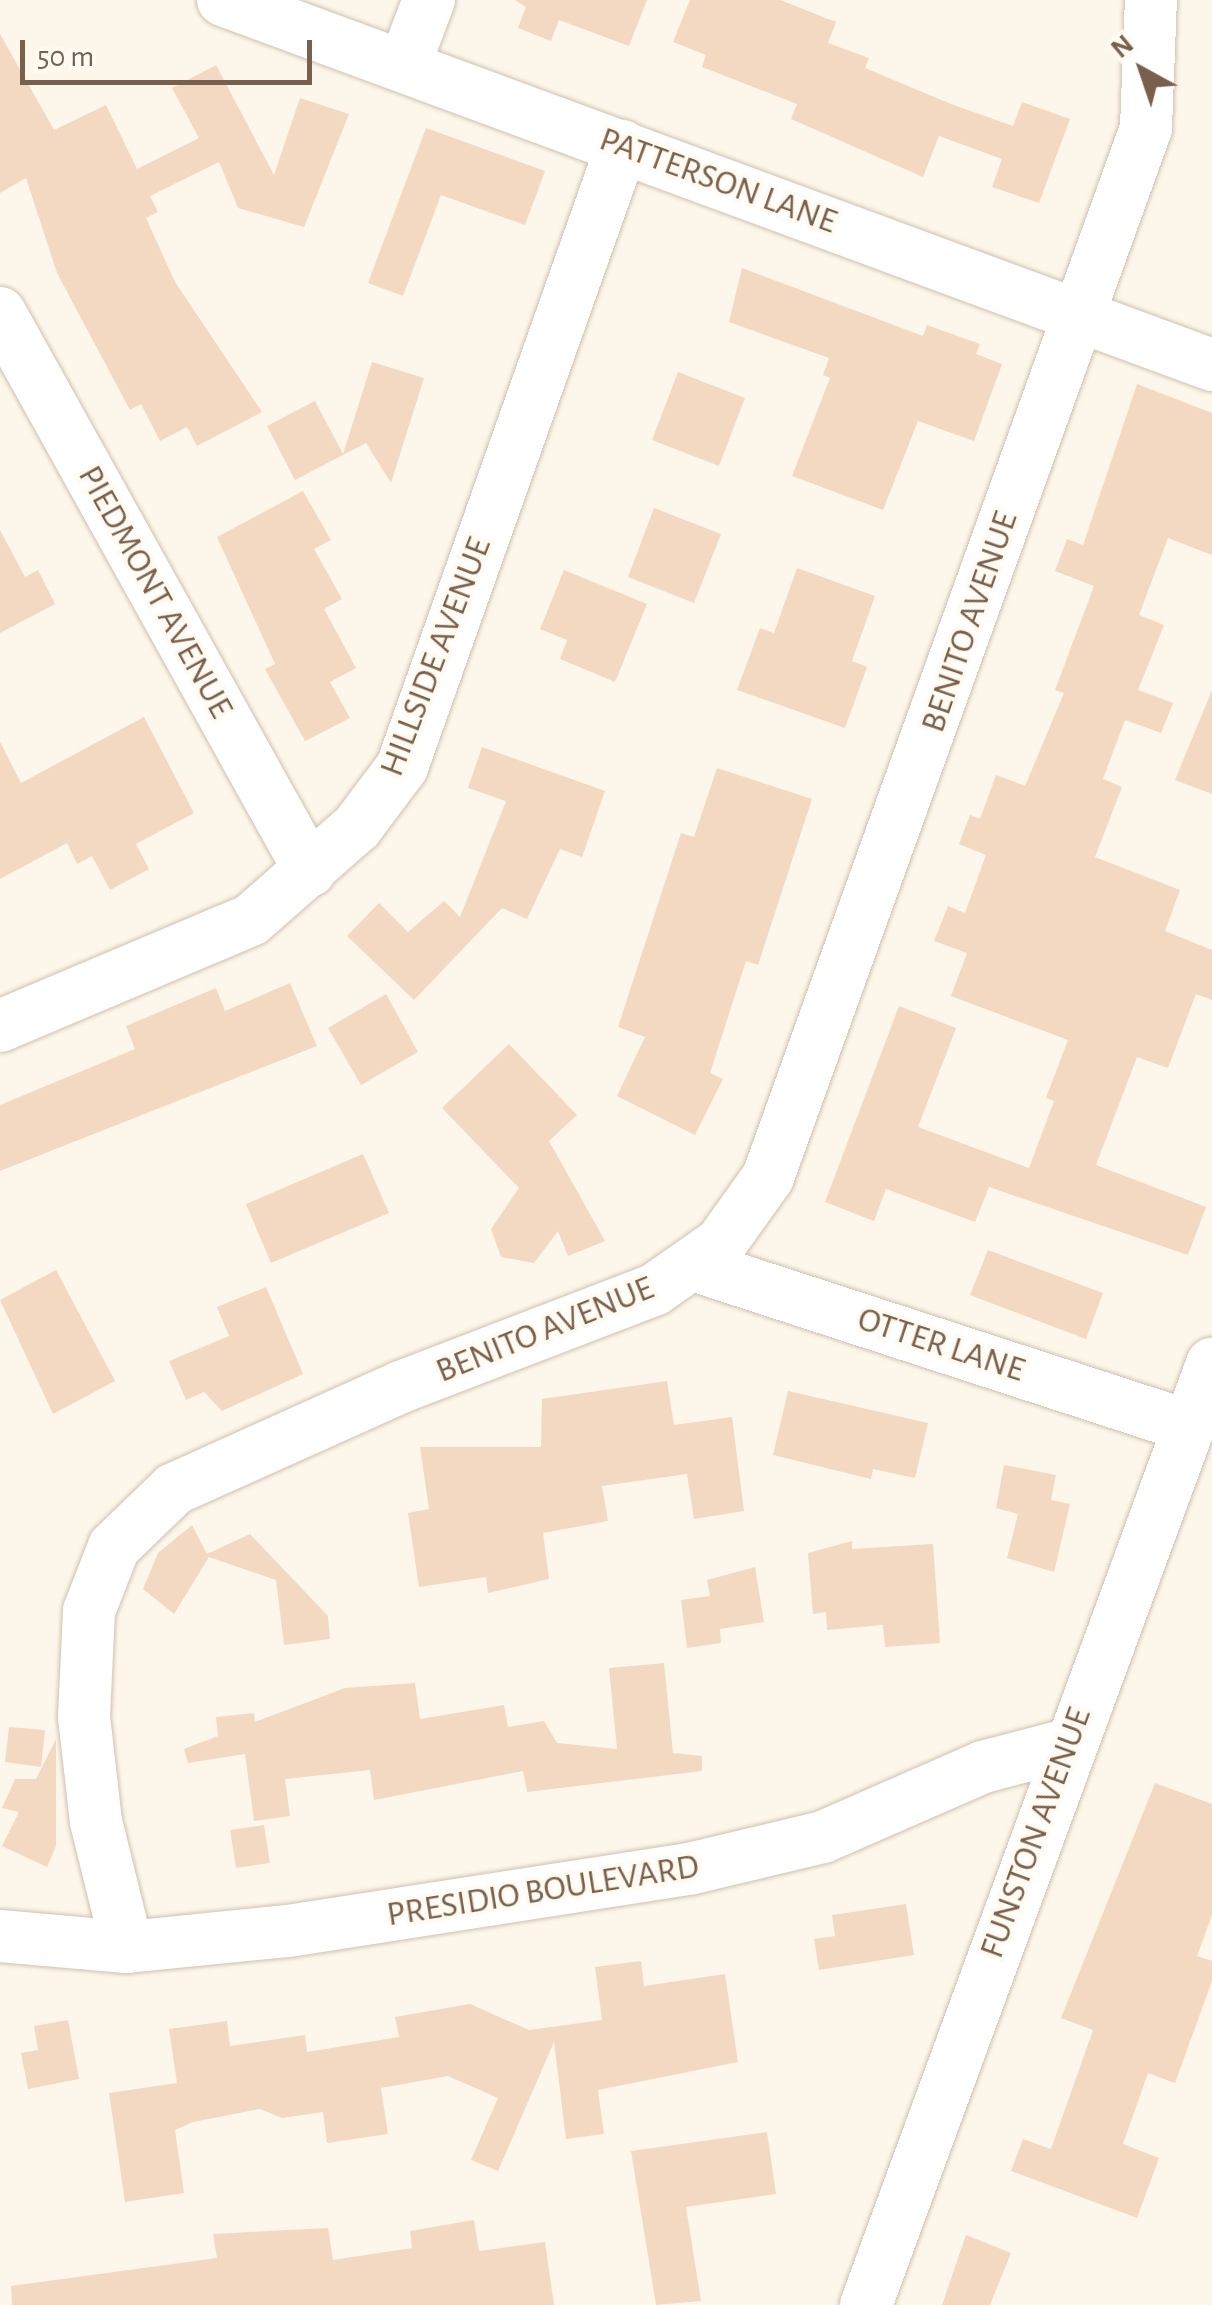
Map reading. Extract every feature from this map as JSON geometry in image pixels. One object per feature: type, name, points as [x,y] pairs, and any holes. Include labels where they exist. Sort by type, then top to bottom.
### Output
[{"type":"street","name":"PATTERSON LANE","points":[[223,0],[1079,312],[1212,365]]},
{"type":"street","points":[[404,66],[428,0]]},
{"type":"street","name":"BENITO AVENUE","points":[[127,1946],[96,1822],[84,1717],[89,1611],[114,1548],[174,1489],[401,1387],[610,1310],[693,1265],[748,1212],[808,1084],[1146,128],[1151,0]]},
{"type":"street","name":"HILLSIDE AVENUE","points":[[0,1026],[251,920],[310,871],[402,766],[622,146]]},
{"type":"street","name":"PIEDMONT AVENUE","points":[[0,312],[310,871]]},
{"type":"street","name":"OTTER LANE","points":[[693,1265],[1188,1426]]},
{"type":"street","name":"FUNSTON AVENUE","points":[[866,2305],[1067,1745],[1212,1364]]},
{"type":"street","name":"PRESIDIO BOULEVARD","points":[[0,1936],[127,1946],[689,1869],[823,1836],[983,1767],[1067,1745]]},
{"type":"building","points":[[515,0],[647,0],[629,46],[559,20],[551,41],[518,28],[526,7]]},
{"type":"building","points":[[690,0],[780,0],[836,22],[828,43],[869,58],[865,68],[951,104],[1013,126],[1022,102],[1070,119],[1039,203],[992,187],[1002,159],[939,136],[923,177],[791,119],[797,104],[702,67],[706,55],[673,42]]},
{"type":"building","points":[[0,34],[54,130],[106,105],[137,169],[199,138],[172,88],[216,65],[274,175],[300,98],[349,114],[304,227],[238,208],[219,162],[150,196],[158,212],[146,218],[175,282],[262,412],[197,446],[187,427],[160,441],[141,404],[130,410],[57,273],[26,178],[0,193]]},
{"type":"building","points":[[426,128],[545,171],[525,225],[441,195],[403,296],[368,283]]},
{"type":"building","points":[[742,268],[923,336],[927,325],[980,344],[976,354],[1002,364],[974,441],[918,421],[883,510],[792,476],[830,378],[823,375],[829,358],[729,322]]},
{"type":"building","points":[[372,362],[424,378],[391,483],[366,443],[295,480],[267,426],[315,401],[343,454]]},
{"type":"building","points":[[678,372],[745,398],[719,466],[652,440]]},
{"type":"building","points":[[1137,384],[1212,413],[1212,555],[1168,538],[1139,615],[1164,625],[1138,690],[1173,703],[1161,733],[1125,720],[1103,779],[1122,787],[1095,857],[1180,890],[1165,931],[1212,950],[1212,1000],[1196,994],[1168,1068],[1137,1057],[1096,1165],[1206,1207],[1188,1255],[989,1187],[975,1222],[886,1189],[874,1221],[825,1202],[899,1006],[956,1028],[918,1127],[1029,1168],[1054,1101],[1046,1098],[1068,1040],[951,996],[967,953],[934,941],[948,906],[965,913],[986,855],[959,844],[970,815],[980,819],[996,775],[1025,786],[1064,693],[1055,690],[1094,586],[1055,571],[1067,539],[1083,545]]},
{"type":"building","points":[[303,491],[331,540],[314,549],[342,599],[324,609],[356,668],[330,682],[350,718],[305,741],[265,669],[275,664],[217,537]]},
{"type":"building","points":[[654,508],[721,534],[694,603],[628,577]]},
{"type":"building","points":[[0,530],[25,577],[38,570],[55,604],[0,633]]},
{"type":"building","points":[[797,568],[875,596],[852,661],[867,667],[845,728],[737,690],[760,628],[774,633]]},
{"type":"building","points":[[564,570],[647,604],[615,682],[560,659],[567,640],[540,629]]},
{"type":"building","points":[[1212,690],[1212,794],[1175,780]]},
{"type":"building","points":[[144,717],[194,813],[136,844],[149,869],[110,890],[92,856],[77,864],[67,843],[0,879],[0,742],[21,783]]},
{"type":"building","points":[[482,747],[605,791],[582,857],[560,849],[527,919],[502,908],[414,1000],[347,936],[379,903],[408,932],[444,901],[460,917],[506,801],[468,788]]},
{"type":"building","points":[[717,768],[812,799],[758,965],[746,961],[710,1073],[723,1079],[695,1135],[617,1096],[645,1037],[618,1027],[681,833],[694,837]]},
{"type":"building","points":[[290,983],[317,1046],[0,1171],[0,1105],[135,1049],[126,1026],[216,988],[225,1011]]},
{"type":"building","points":[[386,994],[418,1052],[361,1085],[328,1028]]},
{"type":"building","points":[[509,1044],[577,1115],[549,1141],[605,1241],[568,1256],[558,1231],[534,1263],[501,1257],[491,1229],[519,1188],[442,1108]]},
{"type":"building","points":[[363,1154],[389,1213],[271,1263],[246,1204]]},
{"type":"building","points":[[988,1250],[1103,1293],[1086,1339],[970,1295]]},
{"type":"building","points":[[56,1270],[115,1381],[53,1414],[0,1300]]},
{"type":"building","points":[[266,1287],[303,1374],[222,1411],[204,1392],[186,1400],[169,1361],[229,1336],[217,1307]]},
{"type":"building","points":[[667,1381],[674,1425],[732,1417],[744,1511],[694,1519],[687,1474],[602,1486],[608,1521],[543,1533],[549,1579],[488,1593],[486,1577],[419,1587],[408,1513],[429,1509],[420,1447],[541,1447],[542,1399]]},
{"type":"building","points":[[788,1391],[928,1423],[915,1478],[873,1469],[871,1479],[773,1455]]},
{"type":"building","points":[[1004,1465],[1056,1475],[1051,1500],[1070,1504],[1054,1572],[1007,1558],[1018,1514],[996,1508]]},
{"type":"building","points":[[192,1525],[207,1554],[250,1534],[328,1616],[330,1639],[284,1645],[276,1580],[209,1557],[174,1614],[143,1589],[158,1553]]},
{"type":"building","points":[[852,1541],[852,1549],[933,1544],[940,1643],[885,1647],[883,1625],[827,1630],[826,1612],[813,1614],[808,1553]]},
{"type":"building","points":[[755,1567],[764,1622],[720,1629],[721,1643],[687,1648],[681,1600],[710,1596],[707,1580]]},
{"type":"building","points":[[664,1663],[673,1753],[702,1756],[702,1771],[527,1792],[523,1771],[374,1800],[370,1770],[285,1779],[290,1816],[254,1821],[245,1754],[188,1763],[184,1749],[218,1736],[216,1717],[254,1713],[255,1722],[345,1688],[415,1683],[420,1719],[504,1705],[508,1727],[544,1721],[557,1743],[617,1749],[609,1668]]},
{"type":"building","points":[[9,1727],[45,1730],[41,1767],[5,1762]]},
{"type":"building","points":[[56,1739],[56,1846],[47,1867],[2,1846],[19,1812],[2,1808],[15,1779],[36,1779]]},
{"type":"building","points":[[1155,1783],[1212,1804],[1212,1915],[1197,1956],[1212,1961],[1212,1981],[1175,2083],[1148,2073],[1123,2144],[1159,2158],[1137,2218],[1011,2171],[1023,2139],[1051,2149],[1093,2030],[1061,2018]]},
{"type":"building","points":[[264,1825],[270,1863],[236,1868],[230,1830]]},
{"type":"building","points":[[906,1904],[914,1955],[819,1970],[814,1939],[835,1936],[832,1915]]},
{"type":"building","points":[[641,1961],[644,1986],[725,1974],[738,2062],[598,2090],[604,2134],[566,2139],[554,2042],[498,2171],[471,2160],[498,2098],[448,2076],[381,2088],[388,2134],[327,2143],[323,2112],[282,2118],[260,2109],[193,2122],[175,2130],[184,2193],[125,2202],[109,2093],[177,2083],[169,2029],[227,2021],[230,2046],[305,2035],[307,2052],[399,2037],[395,2017],[470,2004],[529,2030],[602,2020],[595,1967]]},
{"type":"building","points":[[68,2020],[79,2079],[28,2089],[21,2053],[38,2050],[34,2026]]},
{"type":"building","points":[[767,2132],[776,2194],[686,2207],[701,2301],[656,2305],[631,2151]]},
{"type":"building","points":[[474,2220],[479,2251],[545,2242],[554,2305],[12,2305],[11,2286],[217,2258],[213,2234],[328,2228],[333,2260],[412,2248],[410,2231]]},
{"type":"building","points":[[966,2235],[1011,2253],[990,2305],[942,2305]]}]
